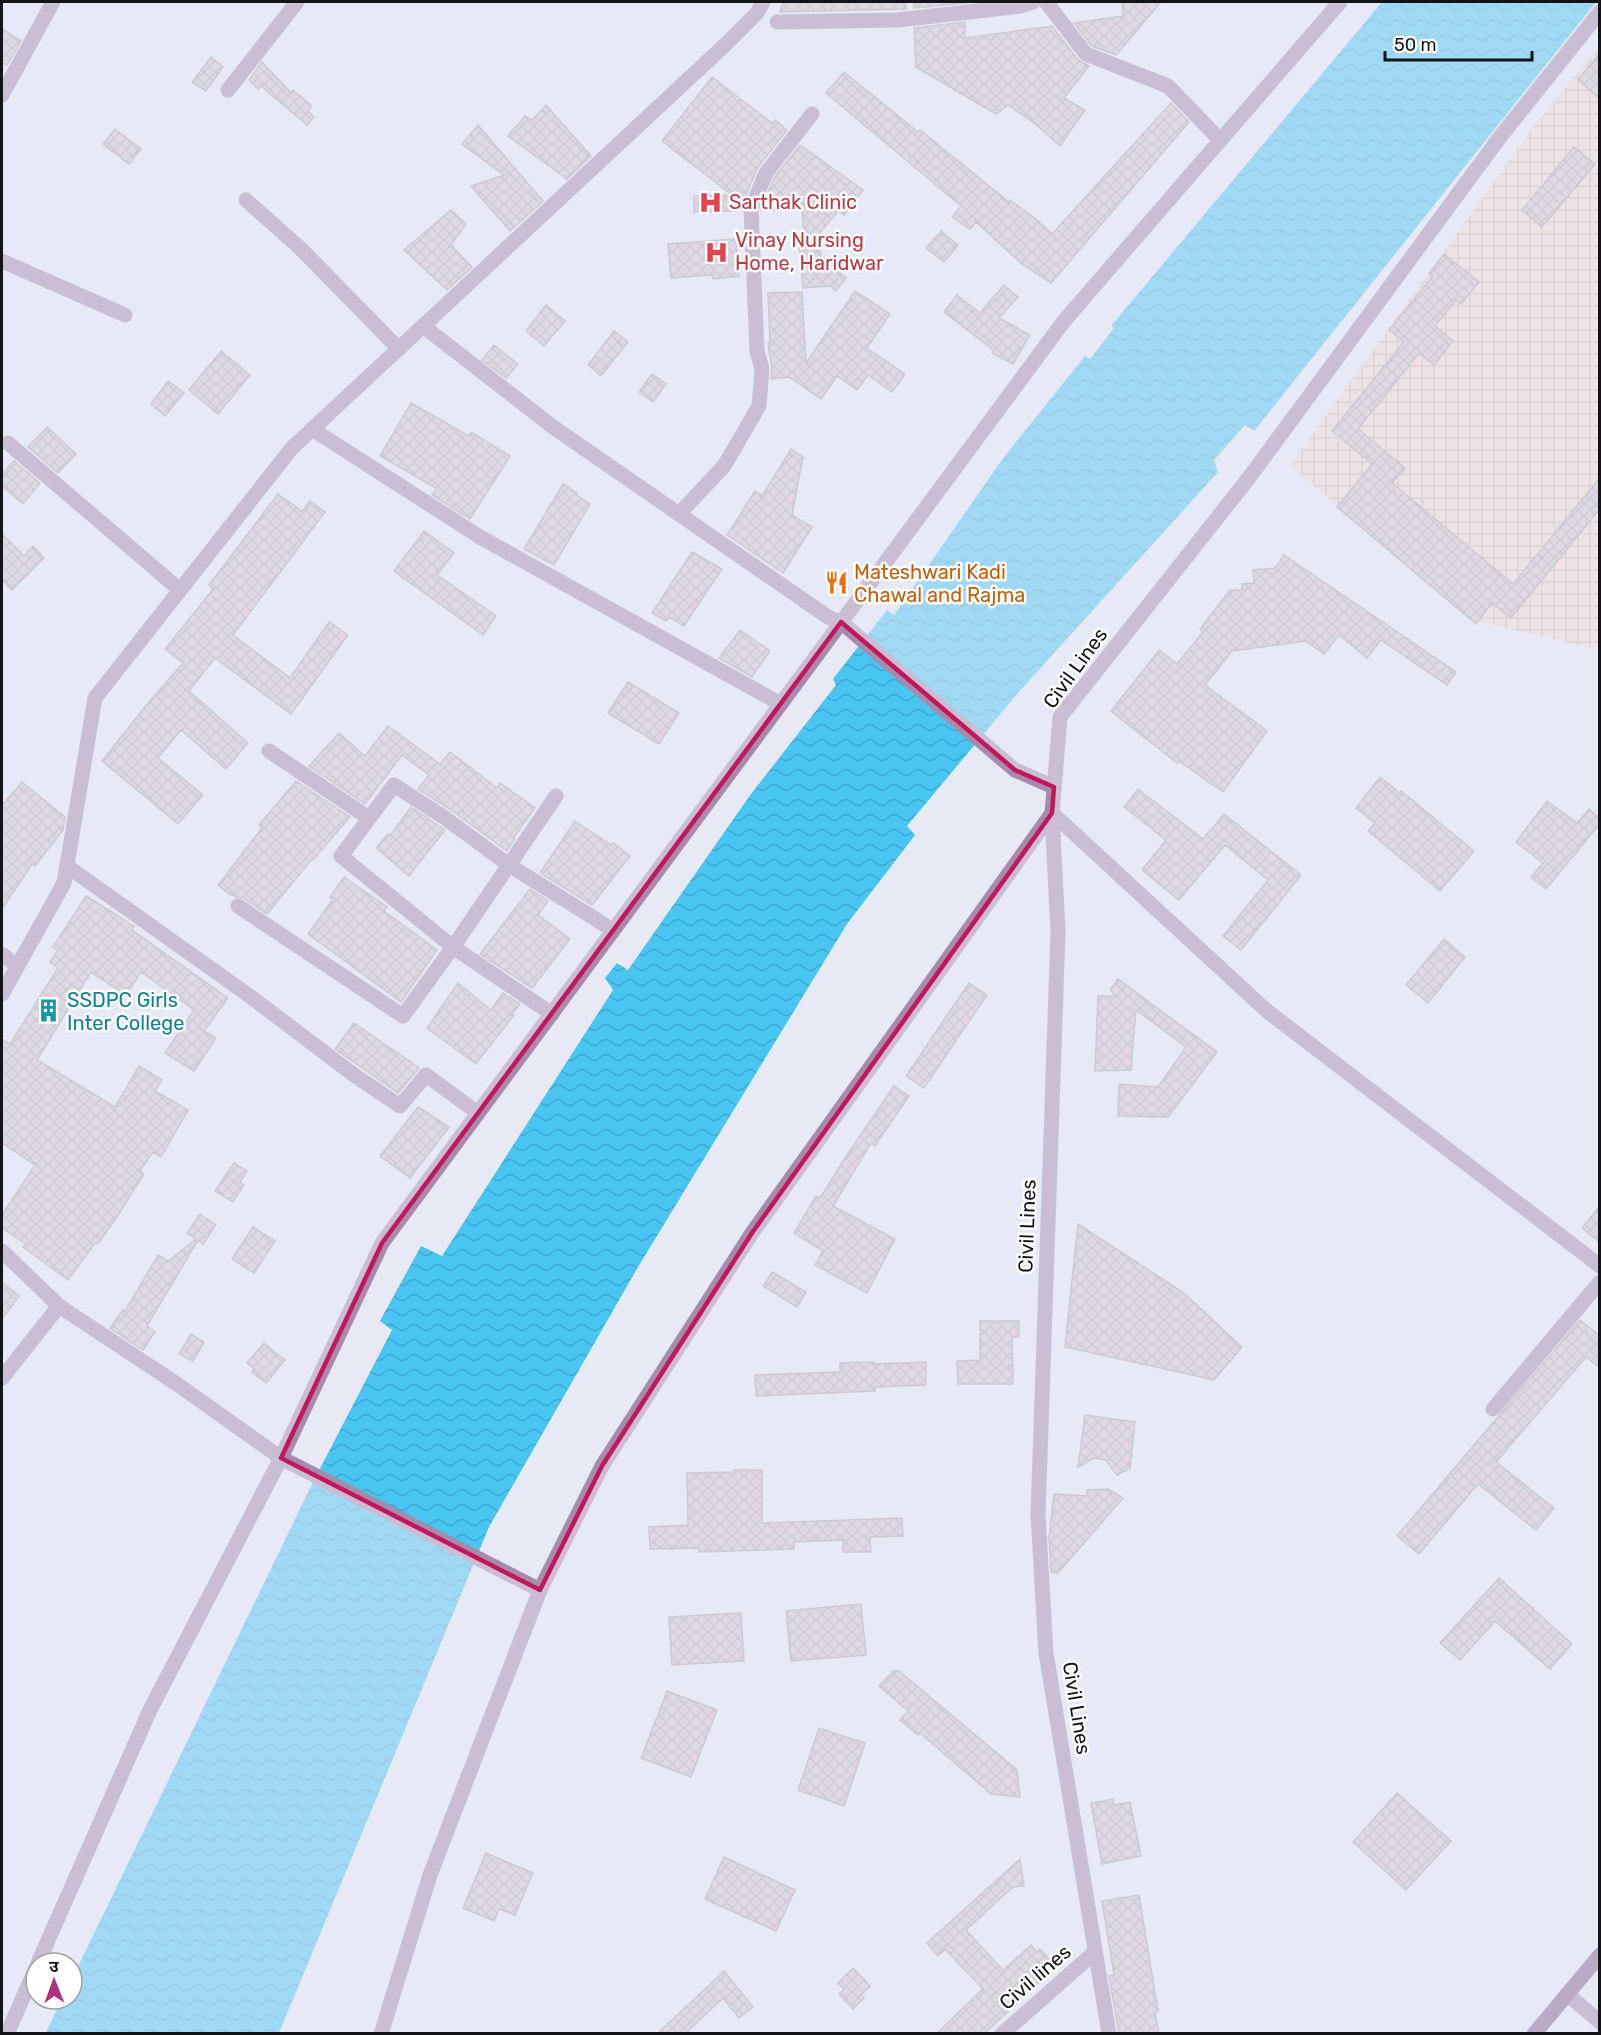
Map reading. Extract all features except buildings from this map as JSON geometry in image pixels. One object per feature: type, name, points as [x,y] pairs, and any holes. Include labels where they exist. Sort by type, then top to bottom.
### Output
[{"type":"main road","points":[[1534,2034],[1599,1955]]},
{"type":"street","points":[[4,86],[53,2]]},
{"type":"street","points":[[228,90],[297,2]]},
{"type":"street","points":[[2,994],[64,883],[95,698],[292,448],[726,44],[757,13],[763,2]]},
{"type":"street","points":[[777,22],[898,20],[1021,6],[1032,2]]},
{"type":"street","points":[[1046,2],[1086,54],[1168,86],[1220,140]]},
{"type":"street","points":[[43,1951],[150,1710],[281,1458],[382,1243],[1064,321],[1340,2]]},
{"type":"street","name":"Civil Lines","points":[[1109,2034],[1046,1653],[1038,1514],[1058,932],[1052,813],[1060,717],[1248,479],[1500,137],[1599,12]]},
{"type":"street","points":[[679,514],[724,466],[759,406],[762,369],[757,351],[751,210],[766,173],[812,114]]},
{"type":"street","points":[[246,200],[300,248],[399,349]]},
{"type":"street","points":[[2,261],[125,315]]},
{"type":"street","points":[[423,326],[553,427],[828,617],[841,622],[1015,770],[1054,787]]},
{"type":"street","points":[[312,429],[480,537],[781,704]]},
{"type":"street","points":[[8,443],[180,590]]},
{"type":"street","points":[[269,751],[369,818]]},
{"type":"street","points":[[552,1014],[453,947],[341,856],[394,784],[509,865],[605,925]]},
{"type":"street","points":[[238,906],[403,1016],[556,796]]},
{"type":"street","points":[[381,2034],[430,1875],[540,1590],[602,1466],[752,1233],[1052,813],[1267,1011],[1599,1266]]},
{"type":"street","points":[[67,866],[400,1106],[426,1075],[478,1113]]},
{"type":"street","points":[[2,954],[17,966]]},
{"type":"street","points":[[2,1251],[59,1306],[177,1384],[281,1458],[540,1590]]},
{"type":"street","points":[[1493,1409],[1599,1282]]},
{"type":"street","points":[[2,1378],[59,1306]]},
{"type":"street","name":"Civil lines","points":[[1002,2034],[1095,1952]]},
{"type":"street","points":[[1567,1994],[1599,2022]]},
{"type":"street","points":[[7,2034],[24,1995]]},
{"type":"highlighted area","points":[[841,622],[1015,770],[1054,787],[1052,813],[752,1233],[602,1466],[540,1590],[281,1458],[382,1243]]},
{"type":"shaded area","points":[[1599,47],[1599,650],[1477,621],[1290,466],[1537,122]]},
{"type":"water","points":[[1382,2],[1596,2],[1254,431],[1245,425],[1214,460],[1218,472],[1017,694],[907,826],[915,835],[847,924],[638,1267],[489,1527],[279,2033],[45,2034],[56,2011],[84,2011],[84,1954],[313,1482],[392,1330],[380,1321],[421,1246],[442,1256],[613,990],[605,978],[617,963],[628,970],[751,794],[836,685],[833,679],[887,610],[894,615],[1004,457],[1085,356],[1090,359],[1114,328],[1111,326]]},
{"type":"place","name":"Sarthak Clinic","points":[[711,202]]},
{"type":"place","name":"Vinay Nursing Home, Haridwar","points":[[717,252]]},
{"type":"place","name":"Mateshwari Kadi Chawal and Rajma","points":[[836,583]]},
{"type":"place","name":"SSDPC Girls Inter College","points":[[49,1011]]}]
